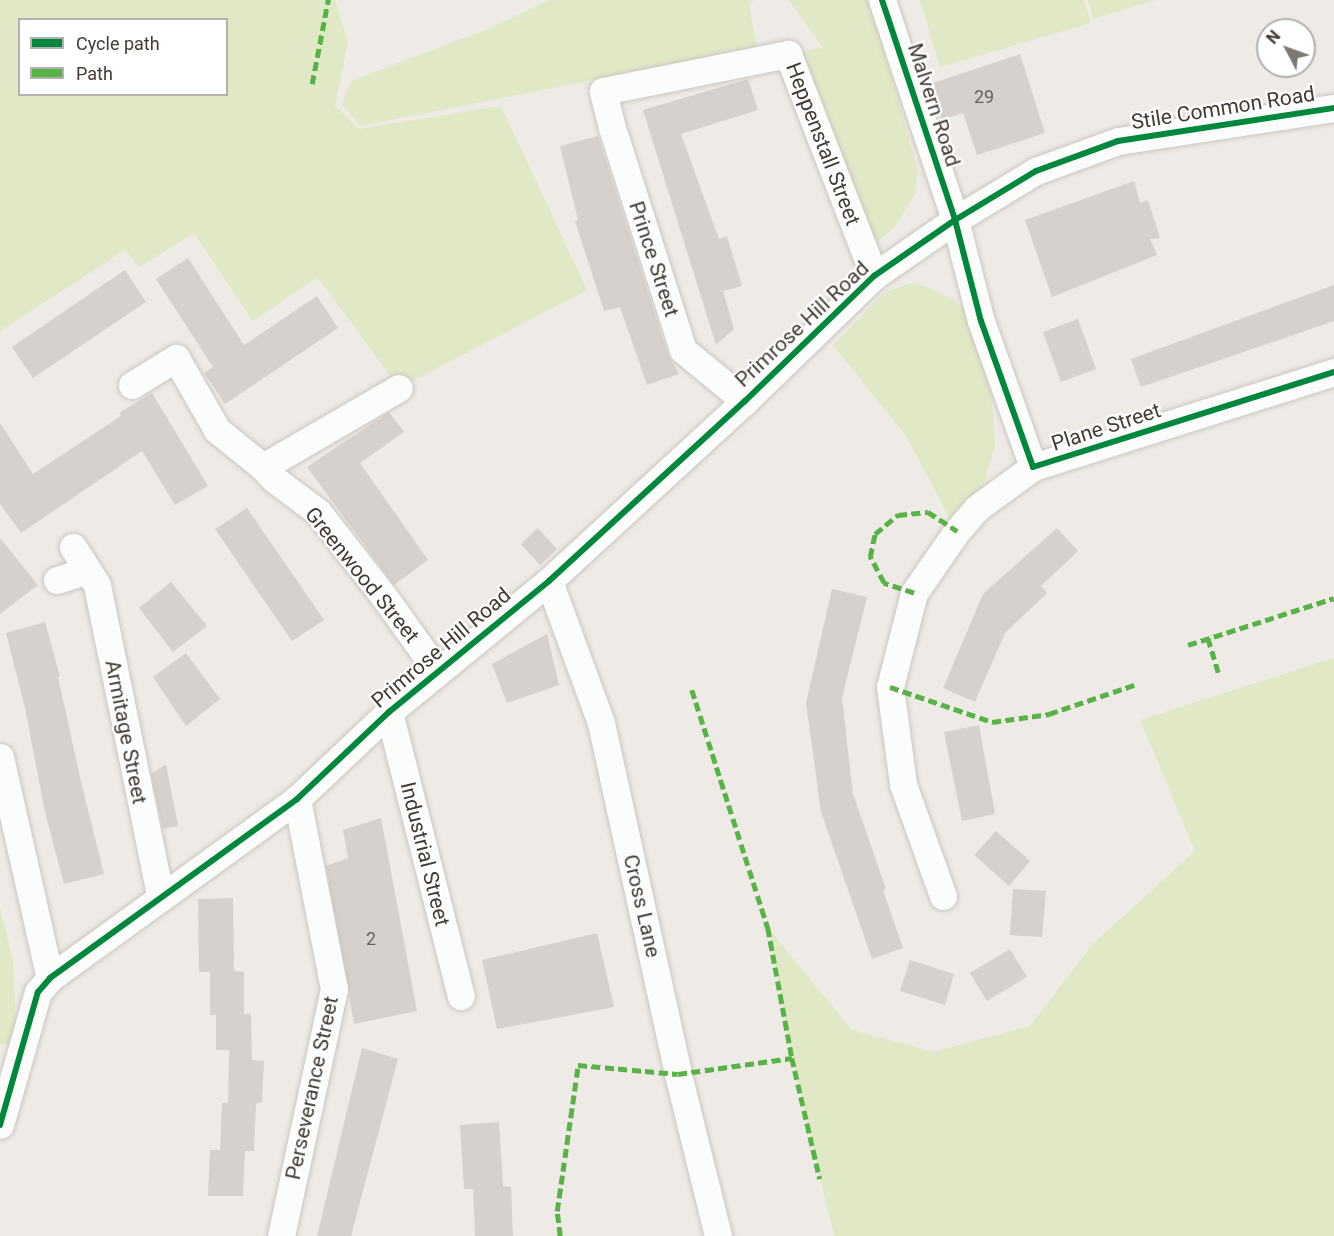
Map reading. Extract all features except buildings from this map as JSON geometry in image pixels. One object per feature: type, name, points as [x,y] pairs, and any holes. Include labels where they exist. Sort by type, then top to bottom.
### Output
[{"type":"street","name":"Malvern Road","points":[[882,0],[955,220]]},
{"type":"street","name":"Heppenstall Street","points":[[603,91],[788,54],[874,276]]},
{"type":"street","name":"Prince Street","points":[[603,91],[612,128],[683,350],[745,401]]},
{"type":"street","name":"Stile Common Road","points":[[955,220],[1036,171],[1118,141],[1334,108]]},
{"type":"street","name":"Primrose Hill Road","points":[[0,1125],[38,992],[50,978],[160,896],[297,799],[389,712],[549,581],[745,401],[874,276],[955,220]]},
{"type":"street","name":"Plane Street","points":[[955,220],[981,321],[1033,467],[1334,372]]},
{"type":"street","name":"Greenwood Street","points":[[132,385],[176,358],[217,429],[274,479],[318,512],[385,598],[438,672]]},
{"type":"street","points":[[263,467],[399,388]]},
{"type":"street","points":[[943,896],[903,784],[890,687],[914,593],[957,531],[977,508],[1033,467]]},
{"type":"street","name":"Armitage Street","points":[[73,547],[97,585],[160,896]]},
{"type":"street","points":[[57,580],[87,570]]},
{"type":"street","name":"Cross Lane","points":[[549,581],[601,723],[678,1074],[718,1236]]},
{"type":"street","name":"Industrial Street","points":[[389,712],[461,996]]},
{"type":"street","points":[[0,758],[50,978]]},
{"type":"street","name":"Perseverance Street","points":[[281,1236],[334,989],[297,799]]},
{"type":"green space","points":[[0,0],[335,0],[348,42],[335,106],[359,129],[501,106],[587,290],[399,388],[318,277],[253,321],[194,233],[139,267],[125,250],[0,331]]},
{"type":"green space","points":[[550,0],[755,0],[749,3],[758,56],[649,69],[360,126],[342,104],[351,81],[488,29]]},
{"type":"green space","points":[[789,0],[867,0],[880,34],[918,171],[915,194],[895,226],[870,249],[795,52],[823,48]]},
{"type":"green space","points":[[920,0],[1084,0],[1091,23],[940,67]]},
{"type":"green space","points":[[1088,0],[1156,0],[1093,19]]},
{"type":"green space","points":[[914,282],[953,299],[987,333],[995,445],[977,508],[957,531],[906,436],[833,345],[886,292]]},
{"type":"green space","points":[[1334,658],[1334,1236],[834,1236],[792,1058],[768,928],[852,1030],[934,1052],[1030,1026],[1092,945],[1195,851],[1140,720]]},
{"type":"green space","points":[[0,907],[13,961],[17,1043],[0,1044]]},
{"type":"marked path","points":[[312,84],[328,0]]},
{"type":"marked path","points":[[914,593],[884,583],[870,557],[875,534],[898,515],[928,512],[957,531]]},
{"type":"marked path","points":[[1188,645],[1334,598]]},
{"type":"marked path","points":[[1208,638],[1219,675]]},
{"type":"marked path","points":[[890,687],[992,722],[1049,714],[1134,685]]},
{"type":"marked path","points":[[692,690],[768,928],[792,1058]]},
{"type":"marked path","points":[[560,1236],[557,1211],[578,1065],[678,1074],[792,1058],[820,1179]]},
{"type":"cycle path","points":[[882,0],[955,220],[981,321],[1033,467],[1334,372]]},
{"type":"cycle path","points":[[0,1125],[38,992],[50,978],[297,799],[389,712],[549,581],[745,401],[874,276],[955,220],[1036,171],[1118,141],[1334,108]]}]
